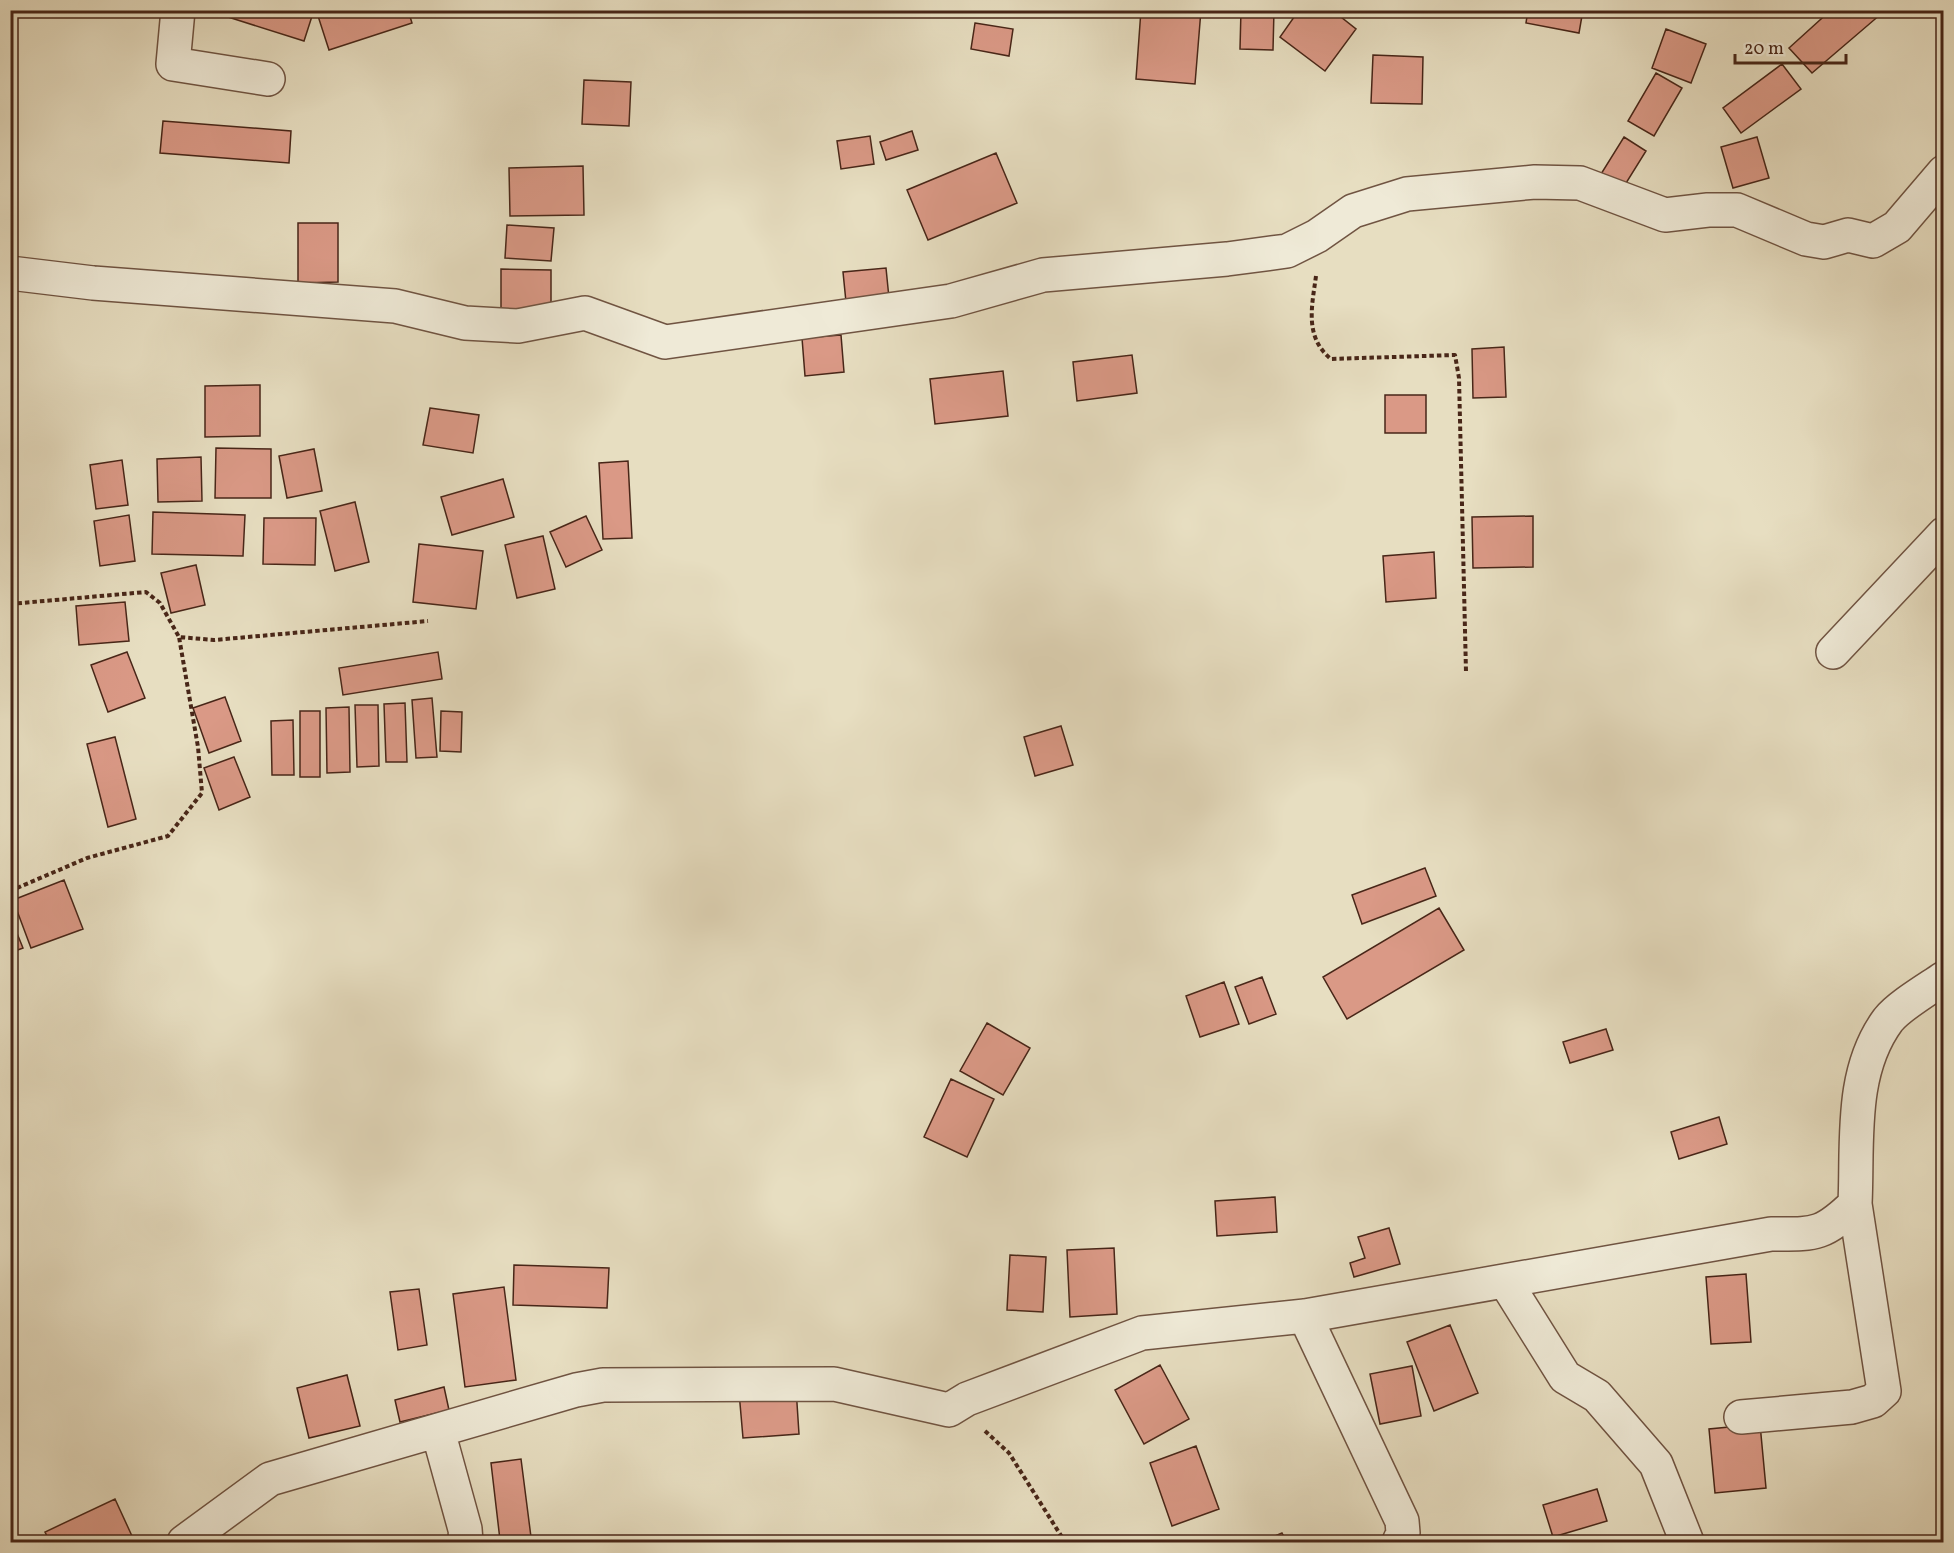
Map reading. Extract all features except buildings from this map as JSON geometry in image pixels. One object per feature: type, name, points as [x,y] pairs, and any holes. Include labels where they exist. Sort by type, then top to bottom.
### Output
[{"type":"street","points":[[178,10],[173,64],[268,79]]},
{"type":"street","points":[[10,273],[93,283],[395,306],[465,323],[518,326],[585,313],[665,342],[951,301],[1043,275],[1227,259],[1287,251],[1317,236],[1353,211],[1407,194],[1534,182],[1580,183],[1665,215],[1708,210],[1737,210],[1806,239],[1824,242],[1848,235],[1873,241],[1897,227],[1944,172]]},
{"type":"street","points":[[1833,652],[1944,534]]},
{"type":"street","points":[[1741,1418],[1852,1407],[1873,1401],[1884,1391],[1855,1204],[1857,1170],[1854,1158],[1860,1087],[1871,1052],[1889,1019],[1944,978]]},
{"type":"street","points":[[184,1542],[270,1479],[576,1390],[603,1385],[834,1384],[949,1410],[957,1408],[967,1399],[1142,1334],[1305,1316],[1770,1234],[1812,1234],[1832,1226],[1855,1204]]},
{"type":"street","points":[[1505,1281],[1565,1377],[1597,1396],[1656,1464],[1687,1542]]},
{"type":"street","points":[[1305,1316],[1402,1521],[1403,1533],[1399,1542]]},
{"type":"street","points":[[438,1431],[465,1529],[466,1542]]},
{"type":"path","points":[[1317,264],[1311,320],[1318,348],[1331,358],[1455,355],[1459,378],[1466,672]]},
{"type":"path","points":[[10,604],[146,592],[160,603],[179,637],[198,747],[202,793],[168,836],[87,858],[10,891]]},
{"type":"path","points":[[179,637],[214,640],[428,621]]},
{"type":"path","points":[[957,1408],[1009,1453],[1065,1542]]}]
